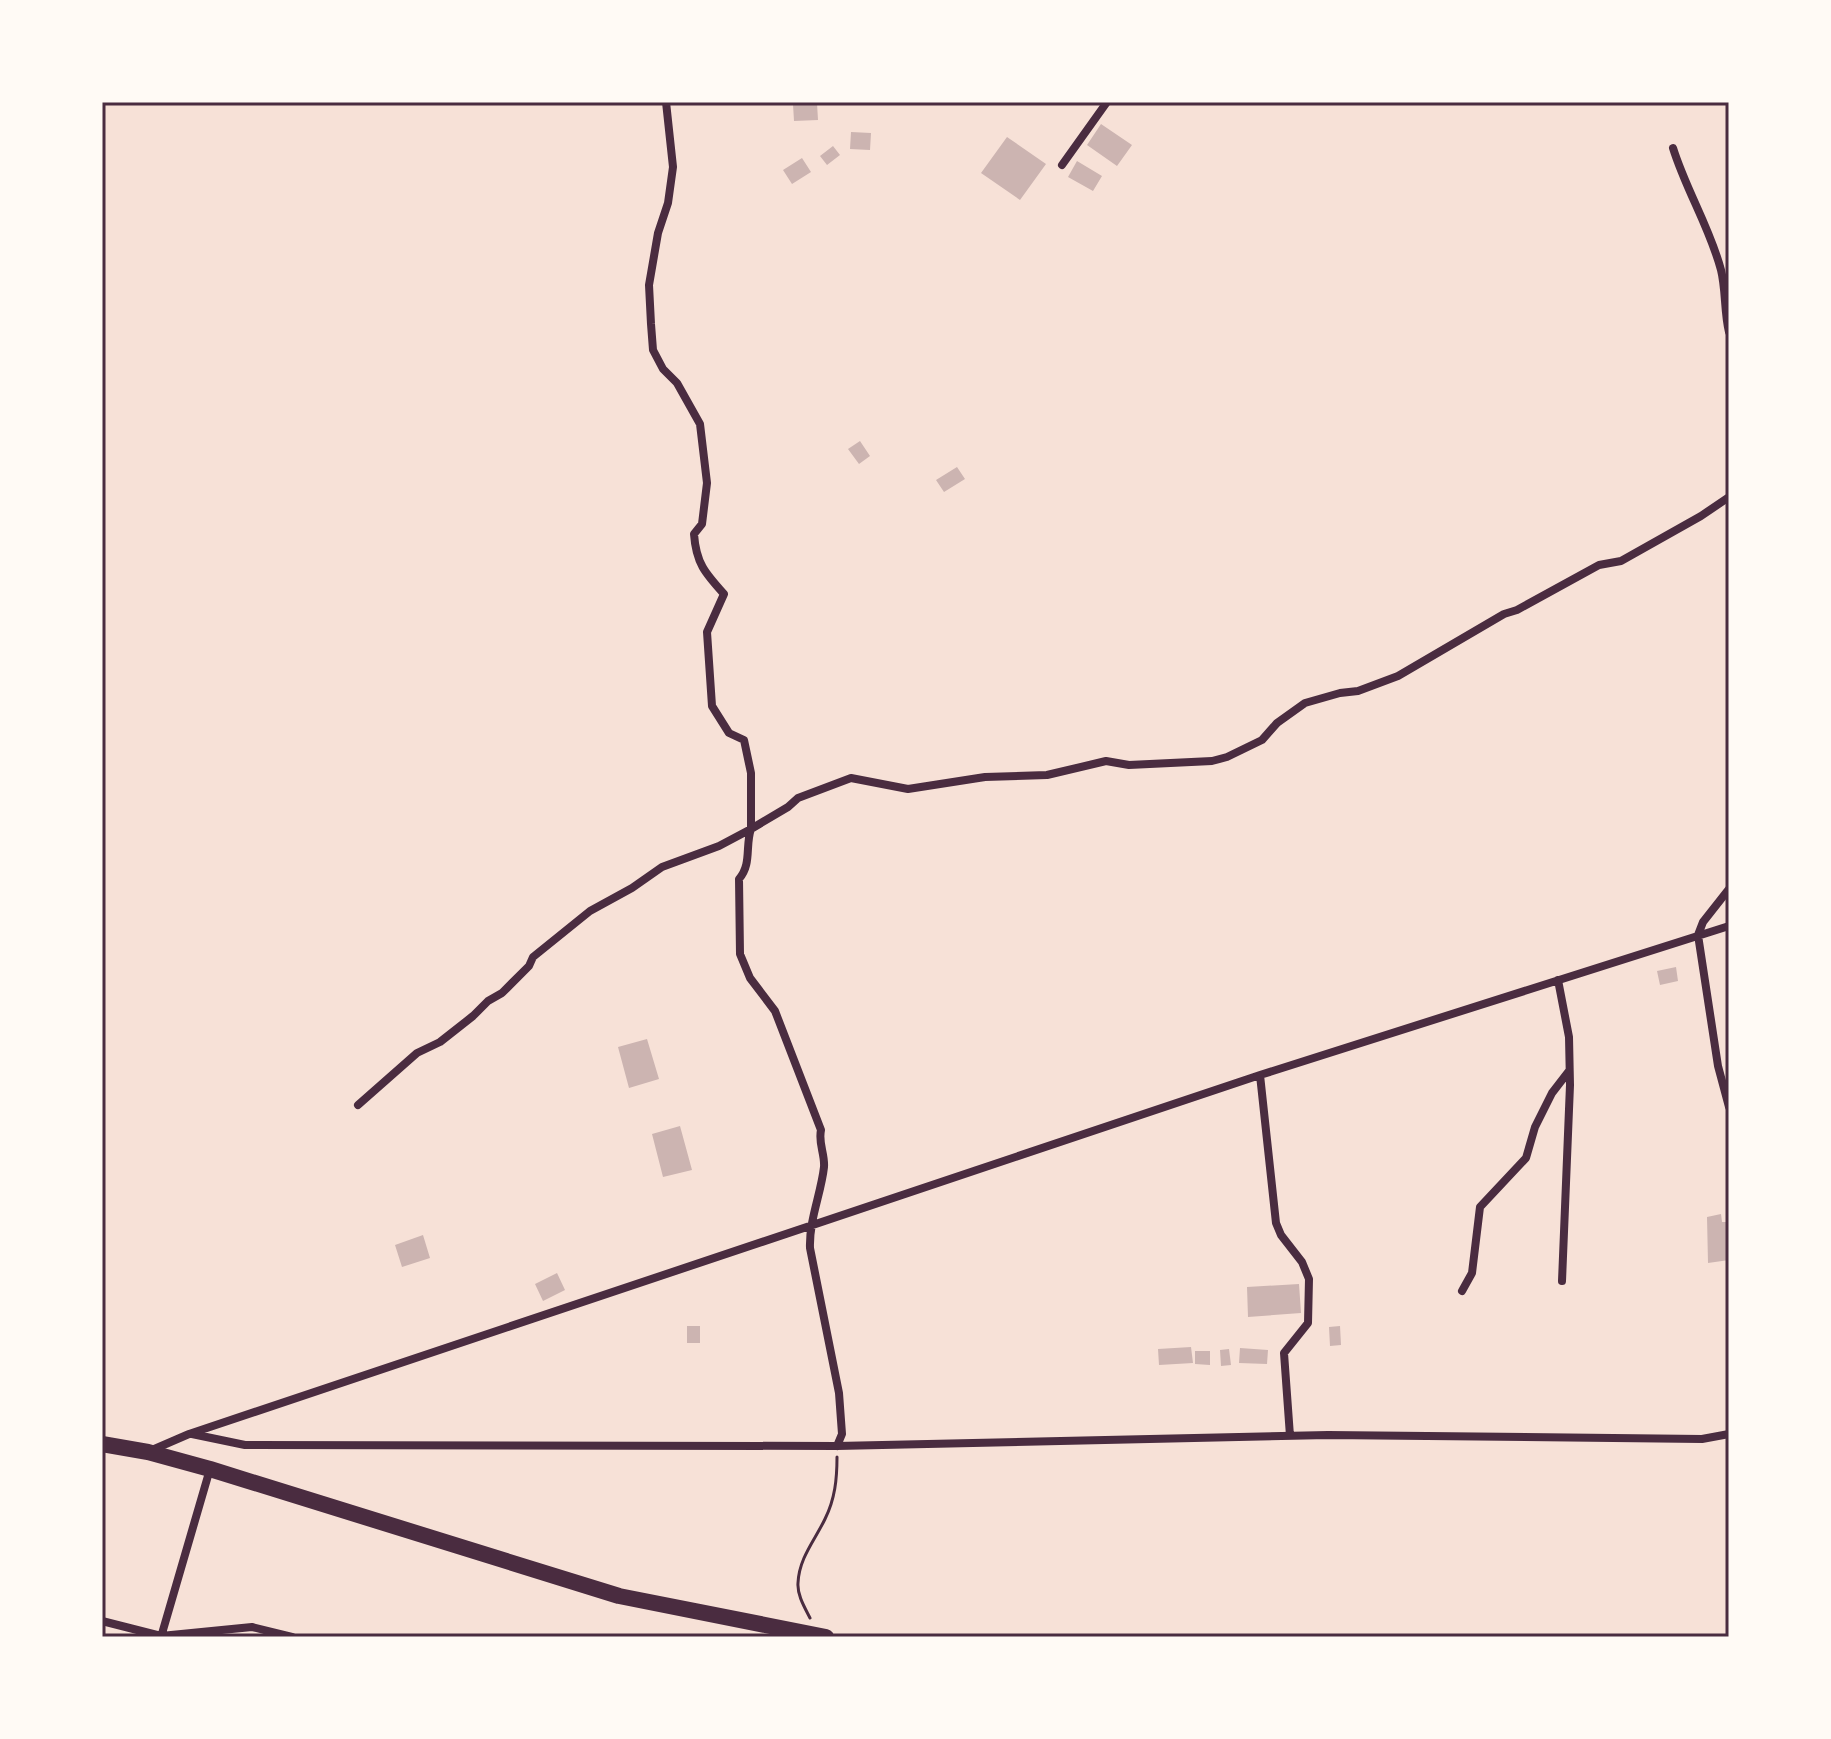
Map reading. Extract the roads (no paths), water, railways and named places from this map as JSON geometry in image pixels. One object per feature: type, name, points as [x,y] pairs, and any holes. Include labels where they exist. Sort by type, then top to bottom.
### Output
[{"type":"main road","points":[[102,1444],[148,1452],[210,1469],[619,1596],[822,1636]]},
{"type":"street","points":[[666,102],[673,167],[649,285],[653,350],[663,369],[677,383],[700,424],[707,483],[702,524],[694,534],[696,557],[724,594],[707,632],[712,706],[729,733],[744,740],[751,773],[747,870],[739,879],[740,954],[750,978],[775,1011],[821,1130],[819,1138],[824,1164],[811,1226],[811,1261],[839,1393],[842,1434],[837,1446]]},
{"type":"street","points":[[1062,165],[1107,102]]},
{"type":"street","points":[[1673,148],[1721,272],[1729,332]]},
{"type":"street","points":[[358,1105],[417,1053],[440,1042],[488,1001],[502,993],[529,966],[533,957],[590,911],[662,867],[719,846],[751,829],[798,798],[851,778],[908,789],[985,777],[1047,775],[1106,761],[1129,765],[1212,761],[1227,757],[1262,740],[1277,723],[1305,703],[1358,691],[1398,676],[1504,614],[1517,610],[1599,565],[1621,561],[1729,497]]},
{"type":"street","points":[[1729,889],[1703,922],[1698,935],[1718,1066],[1729,1107]]},
{"type":"street","points":[[148,1452],[189,1434],[1260,1075],[1729,926]]},
{"type":"street","points":[[1558,980],[1569,1037],[1565,1264],[1562,1281]]},
{"type":"street","points":[[1462,1291],[1472,1273],[1480,1207],[1526,1158],[1535,1127],[1552,1093],[1569,1070]]},
{"type":"street","points":[[1260,1075],[1276,1223],[1281,1235],[1302,1262],[1309,1279],[1308,1323],[1284,1353],[1290,1436]]},
{"type":"street","points":[[189,1434],[245,1445],[837,1446],[1290,1436],[1702,1439],[1729,1434]]},
{"type":"street","points":[[161,1637],[210,1469]]},
{"type":"street","points":[[102,1621],[161,1637],[252,1627],[292,1637]]}]
